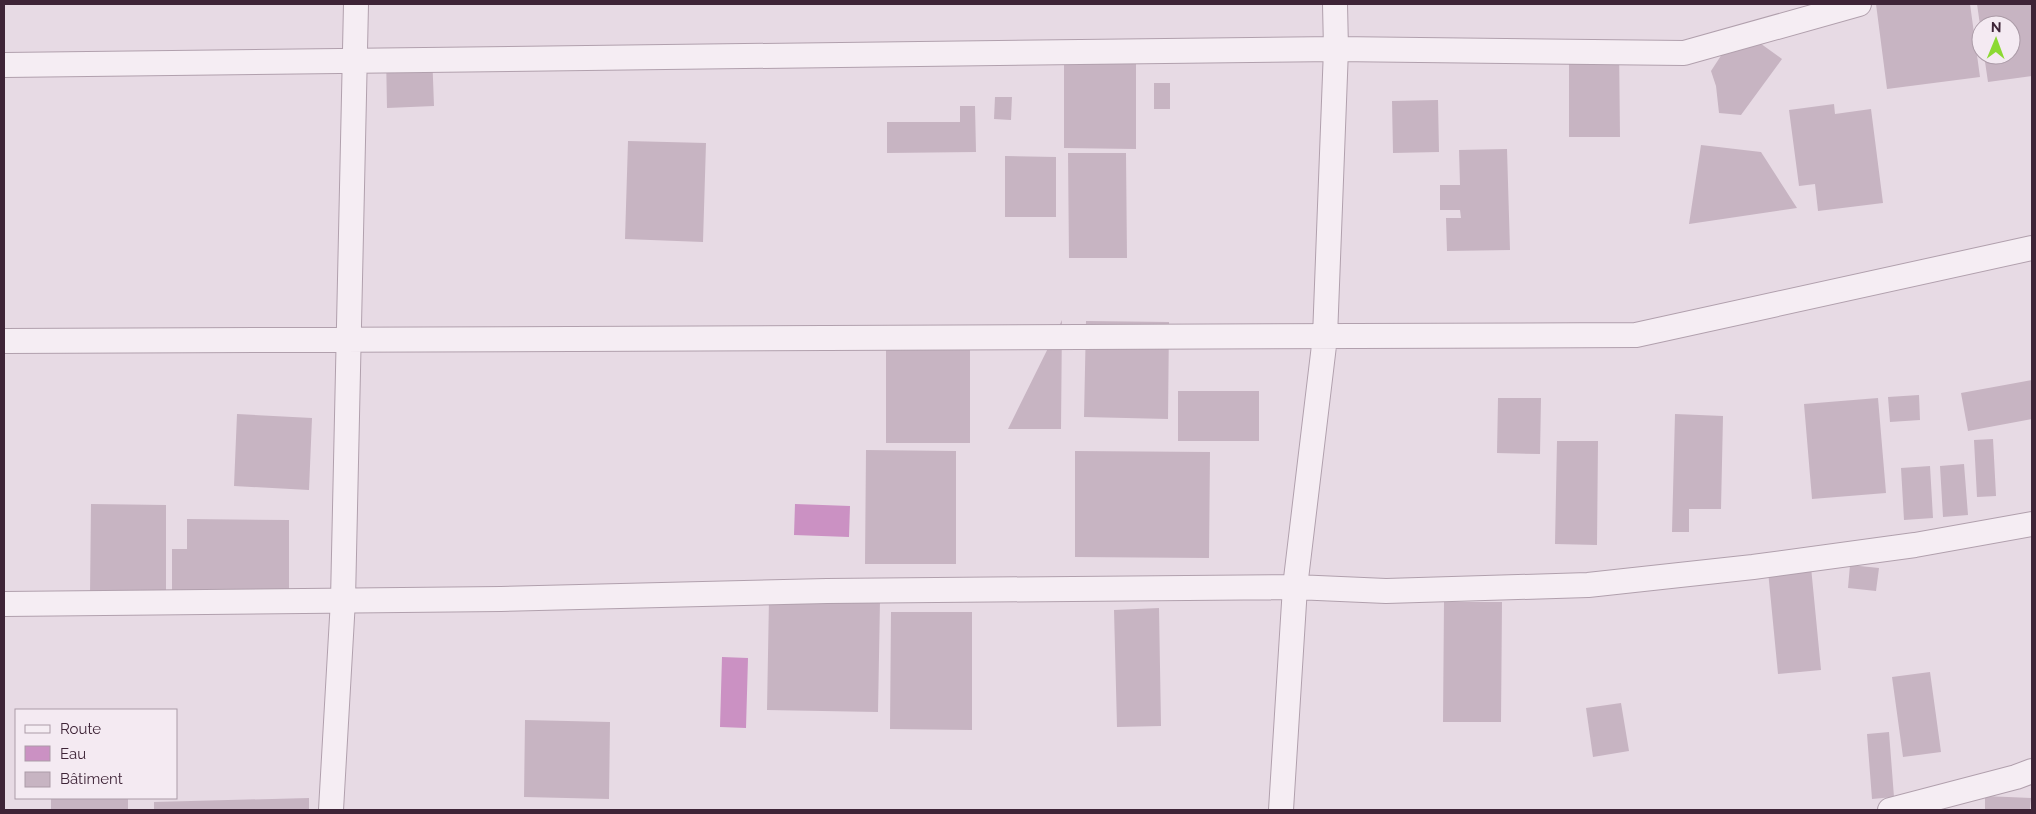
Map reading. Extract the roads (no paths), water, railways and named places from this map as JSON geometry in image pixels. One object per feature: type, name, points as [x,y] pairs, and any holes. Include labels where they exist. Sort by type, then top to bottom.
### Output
[{"type":"street","points":[[331,810],[343,600],[356,4]]},
{"type":"street","points":[[1281,810],[1295,587],[1325,336],[1336,49],[1335,4]]},
{"type":"street","points":[[4,65],[1336,49],[1684,53],[1859,4]]},
{"type":"street","points":[[4,341],[1636,335],[2032,248]]},
{"type":"street","points":[[4,604],[501,599],[827,591],[1295,587],[1386,591],[1588,585],[1772,565],[1915,545],[2032,524]]},
{"type":"street","points":[[1890,810],[2016,777],[2032,771]]},
{"type":"water","points":[[795,504],[850,506],[849,537],[794,535]]},
{"type":"water","points":[[722,657],[748,658],[746,728],[720,727]]}]
